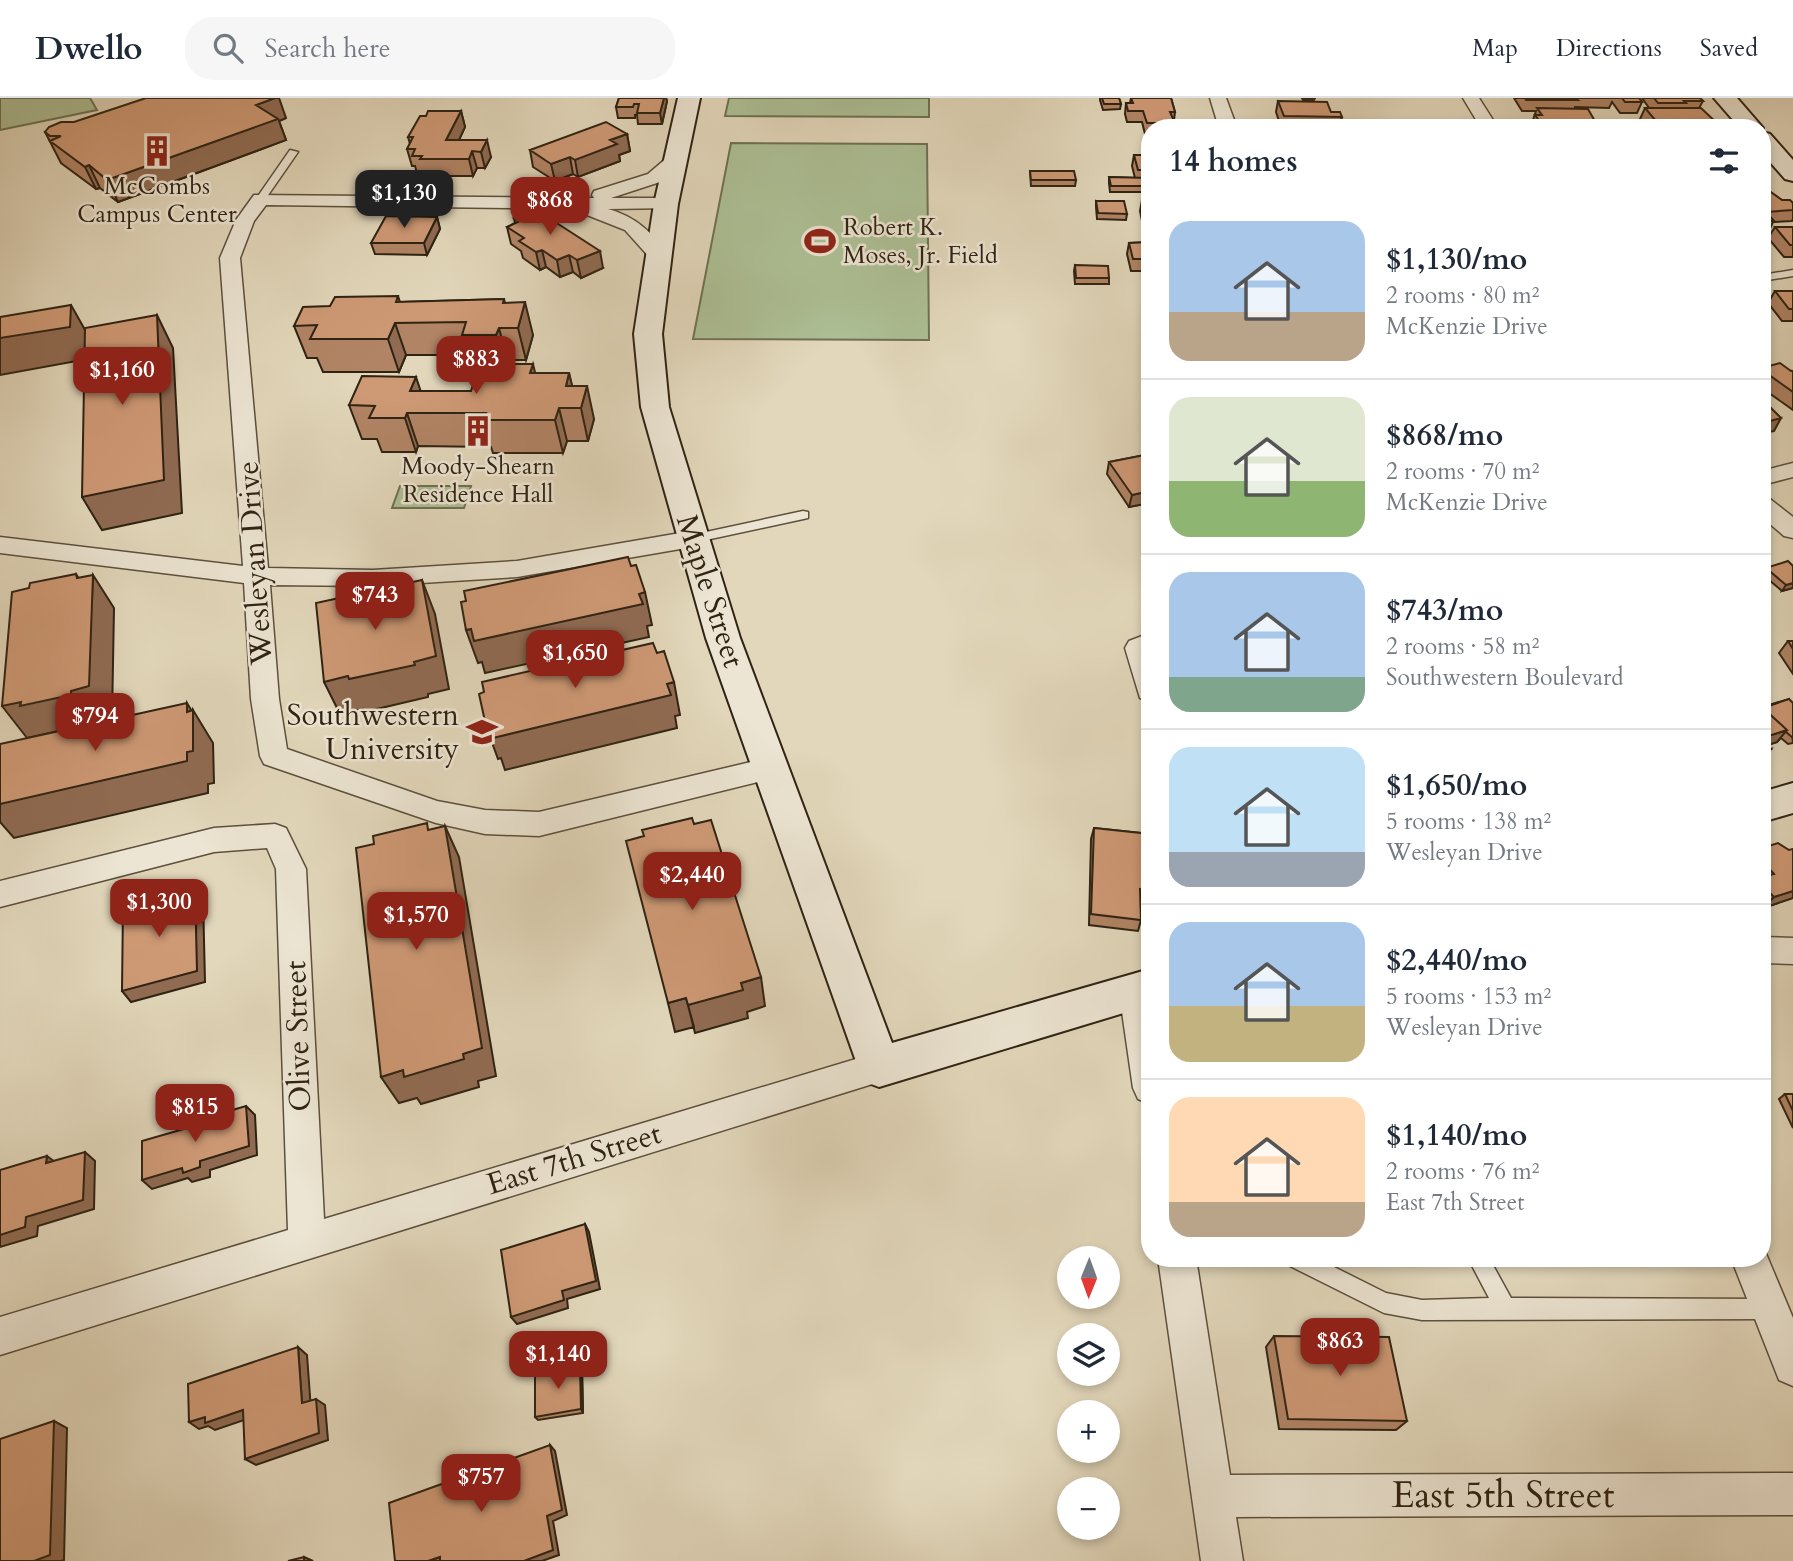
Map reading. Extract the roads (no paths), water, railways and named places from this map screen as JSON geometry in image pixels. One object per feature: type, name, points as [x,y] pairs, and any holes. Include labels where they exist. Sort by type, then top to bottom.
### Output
[{"type":"street","name":"Maple Street","points":[[689,98],[666,204],[648,334],[650,375],[658,418],[723,638],[879,1067]]},
{"type":"street","points":[[1218,98],[1225,119]]},
{"type":"street","points":[[1471,98],[1484,119]]},
{"type":"street","points":[[1725,98],[1744,119]]},
{"type":"street","points":[[1771,149],[1793,174]]},
{"type":"street","points":[[552,204],[610,193],[654,178],[675,160]]},
{"type":"street","points":[[261,199],[666,204]]},
{"type":"street","name":"Wesleyan Drive","points":[[261,199],[245,220],[230,258],[265,699],[274,756],[436,812],[485,822],[539,824],[772,768]]},
{"type":"street","points":[[552,204],[599,212],[636,227],[646,236],[658,255]]},
{"type":"street","points":[[1771,476],[1793,470]]},
{"type":"street","points":[[1771,512],[1793,530]]},
{"type":"street","points":[[0,545],[255,576],[373,578],[517,569],[692,539]]},
{"type":"street","points":[[1771,804],[1793,798]]},
{"type":"street","name":"Olive Street","points":[[0,894],[214,839],[275,836],[291,869],[307,1240]]},
{"type":"street","points":[[1771,950],[1793,951]]},
{"type":"street","name":"East 7th Street","points":[[0,1336],[307,1240],[1141,989]]},
{"type":"street","points":[[1178,1267],[1223,1561]]},
{"type":"street","points":[[1754,1267],[1793,1366]]},
{"type":"street","name":"East 5th Street","points":[[1214,1496],[1793,1494]]},
{"type":"lane","points":[[261,199],[293,152]]},
{"type":"lane","points":[[1771,277],[1793,273]]},
{"type":"lane","points":[[692,539],[803,515]]},
{"type":"lane","points":[[1314,1267],[1384,1303],[1422,1310],[1770,1309]]},
{"type":"lane","points":[[1483,1267],[1504,1308]]},
{"type":"place","name":"McCombs Campus Center","points":[[157,151]]},
{"type":"place","name":"Robert K. Moses, Jr. Field","points":[[820,241]]},
{"type":"place","name":"Moody-Shearn Residence Hall","points":[[478,431]]},
{"type":"place","name":"Southwestern University","points":[[482,732]]}]
